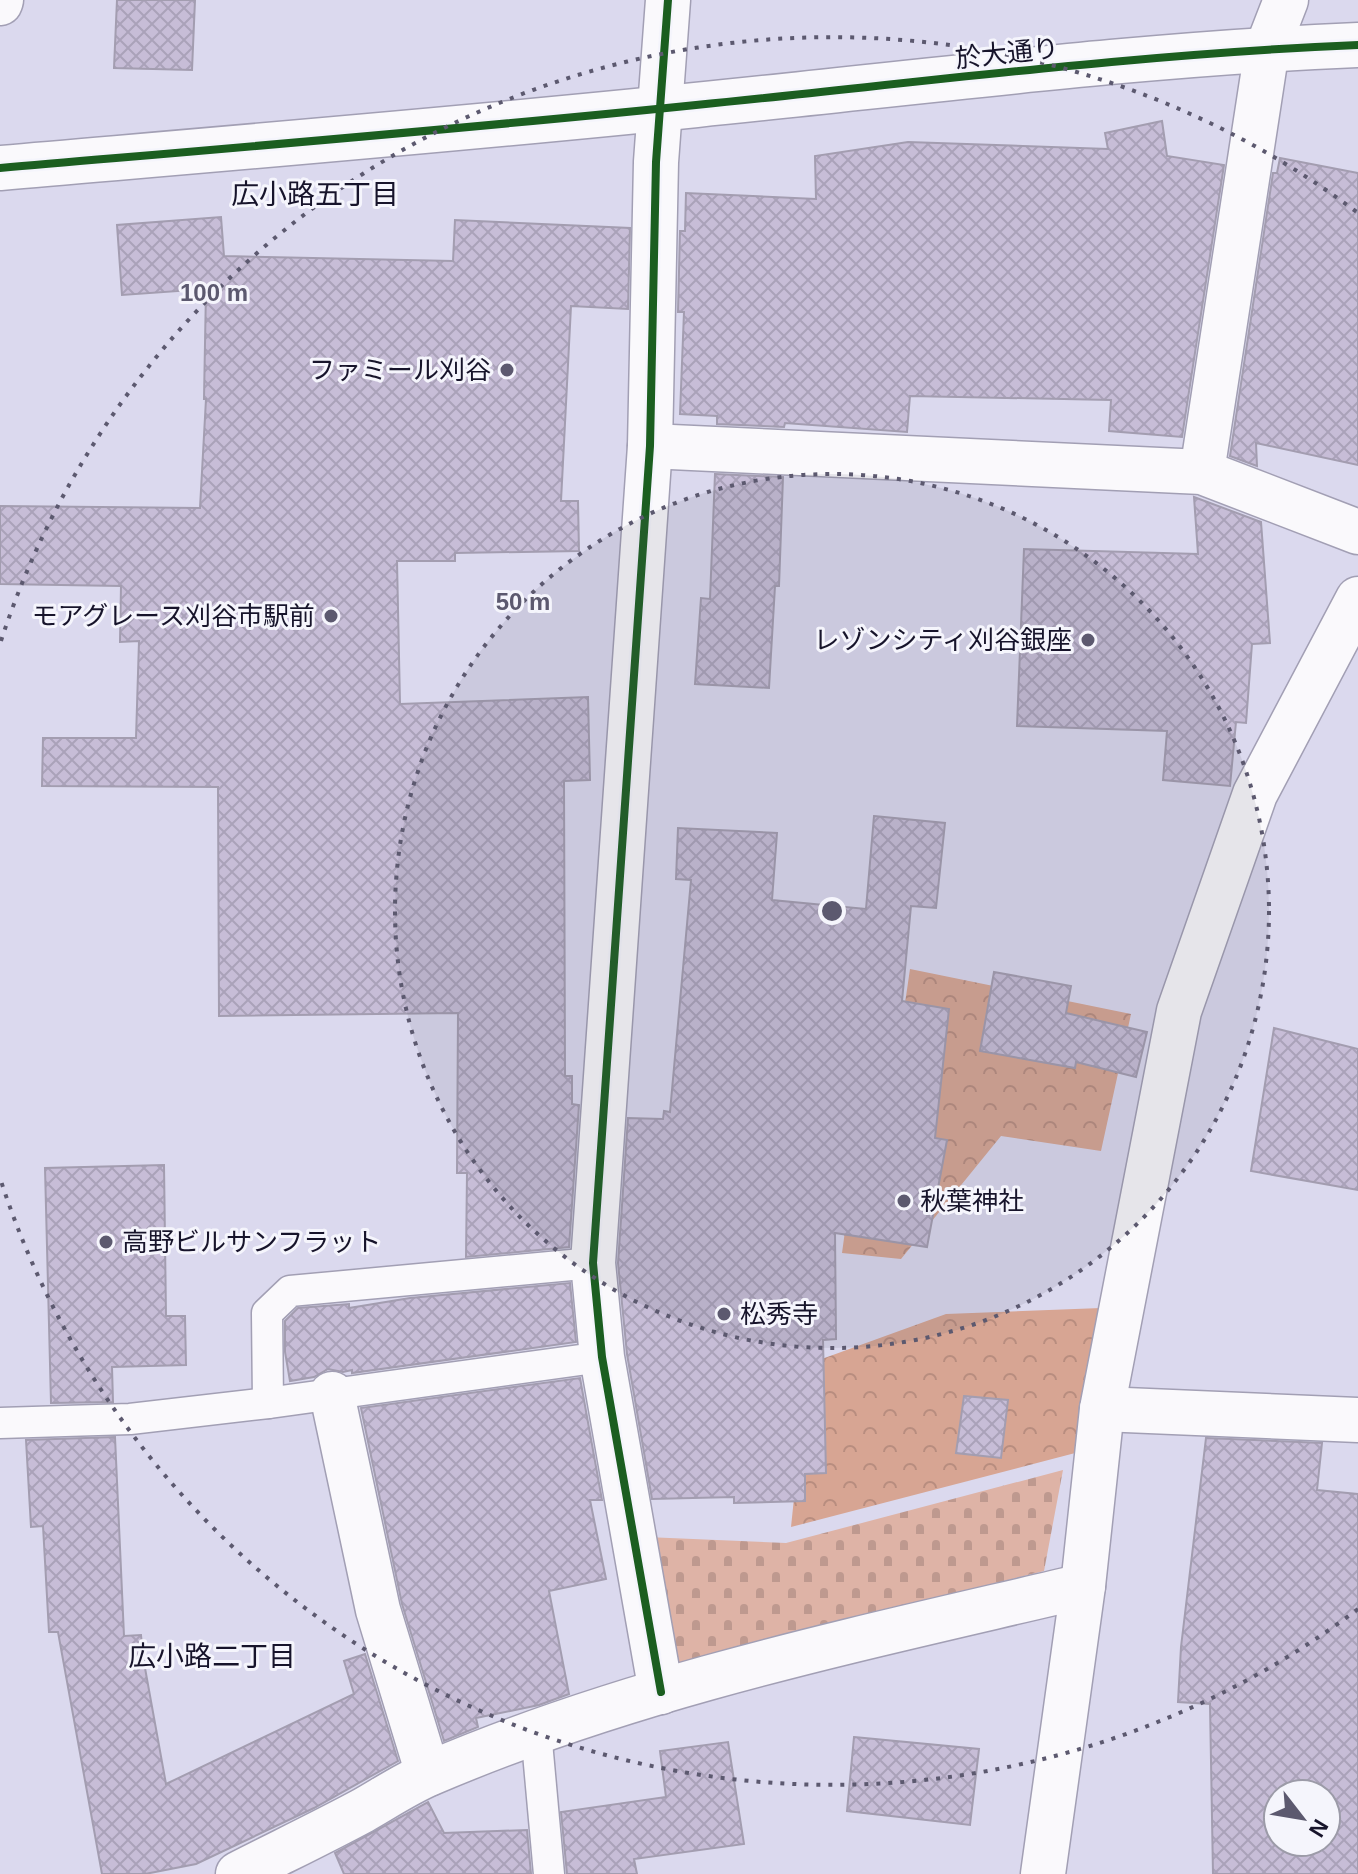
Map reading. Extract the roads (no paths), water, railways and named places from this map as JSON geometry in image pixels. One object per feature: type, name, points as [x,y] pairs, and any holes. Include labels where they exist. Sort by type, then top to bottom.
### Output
[{"type":"street","points":[[661,1692],[602,1357],[593,1263],[650,446],[656,162],[668,0]]},
{"type":"street","points":[[1202,472],[1267,49],[1286,0]]},
{"type":"street","name":"於大通り","points":[[0,168],[660,109],[1043,69],[1267,49],[1358,45]]},
{"type":"street","points":[[650,446],[1202,472],[1358,532]]},
{"type":"street","points":[[1043,1874],[1083,1586],[1102,1409],[1179,1011],[1255,794],[1358,599]]},
{"type":"street","points":[[332,1394],[378,1610],[428,1774]]},
{"type":"street","points":[[1102,1409],[1358,1420]]},
{"type":"street","points":[[238,1874],[428,1774],[536,1731],[661,1692],[823,1648],[1083,1586]]},
{"type":"lane","points":[[268,1403],[267,1313],[290,1291],[593,1263]]},
{"type":"lane","points":[[0,1423],[130,1419],[602,1357]]},
{"type":"lane","points":[[536,1731],[549,1874]]},
{"type":"place","name":"ファミール刈谷","points":[[507,370]]},
{"type":"place","name":"モアグレース刈谷市駅前","points":[[331,616]]},
{"type":"place","name":"レゾンシティ刈谷銀座","points":[[1088,640]]},
{"type":"place","name":"秋葉神社","points":[[904,1201]]},
{"type":"place","name":"高野ビルサンフラット","points":[[106,1242]]},
{"type":"place","name":"松秀寺","points":[[724,1314]]},
{"type":"district","name":"広小路五丁目","points":[[315,194]]},
{"type":"district","name":"広小路二丁目","points":[[212,1656]]}]
